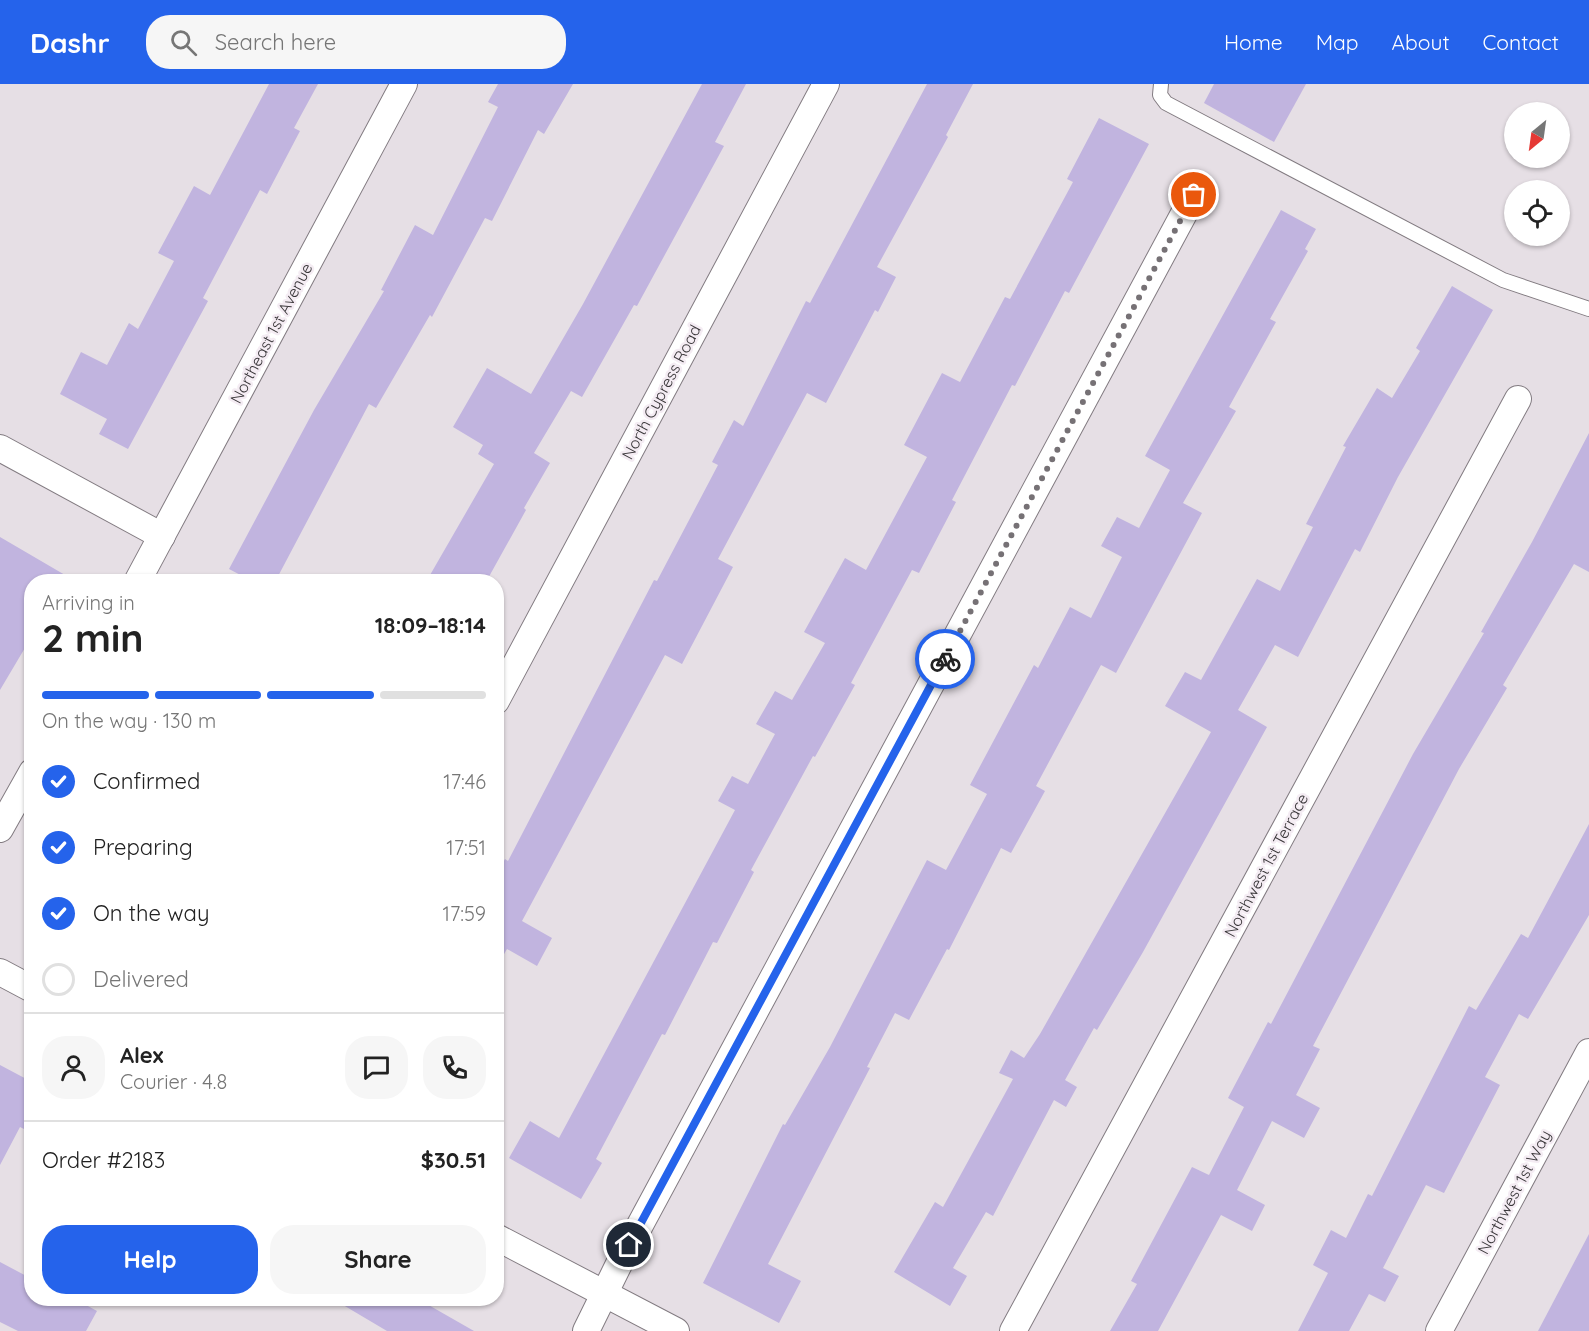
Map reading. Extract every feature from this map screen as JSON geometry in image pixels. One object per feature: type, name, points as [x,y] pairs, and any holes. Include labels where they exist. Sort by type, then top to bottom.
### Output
[{"type":"street","name":"Northeast 1st Avenue","points":[[141,574],[404,84]]},
{"type":"street","name":"North Cypress Road","points":[[504,685],[826,84]]},
{"type":"street","points":[[586,1331],[603,1293],[1194,195]]},
{"type":"street","name":"Northwest 1st Terrace","points":[[1013,1331],[1518,399]]},
{"type":"street","points":[[0,448],[162,536]]},
{"type":"street","points":[[0,829],[24,786]]},
{"type":"street","points":[[0,972],[24,985]]},
{"type":"street","name":"Northwest 1st Way","points":[[1439,1331],[1589,1052]]},
{"type":"street","points":[[504,1241],[676,1331]]},
{"type":"lane","points":[[1161,84],[1160,95],[1166,103],[1351,201],[1503,280],[1589,309]]},
{"type":"building","points":[[269,84],[318,84],[294,128],[300,131],[267,194],[260,190],[203,298],[208,301],[128,449],[99,434],[107,419],[60,394],[81,352],[107,365],[129,323],[138,329],[174,261],[158,253],[194,186],[210,195]]},
{"type":"building","points":[[498,84],[573,84],[544,134],[538,130],[492,221],[485,218],[432,317],[430,315],[376,408],[369,404],[279,574],[239,574],[229,569],[314,410],[384,291],[381,290],[415,225],[433,235],[498,107],[488,102]]},
{"type":"building","points":[[702,84],[746,84],[715,142],[724,146],[637,306],[634,305],[582,397],[571,391],[534,453],[550,463],[490,574],[431,574],[494,464],[478,454],[483,445],[453,427],[487,368],[531,394],[583,304]]},
{"type":"building","points":[[927,84],[973,84],[946,135],[948,137],[877,267],[896,277],[878,312],[875,310],[826,403],[807,393],[718,559],[733,567],[682,664],[665,655],[522,921],[552,938],[537,966],[507,949],[504,954],[504,861],[505,859],[508,861],[654,580],[657,581],[718,465],[712,462],[734,420],[743,426],[806,301],[810,303]]},
{"type":"building","points":[[1214,84],[1306,84],[1274,142],[1204,103]]},
{"type":"building","points":[[1099,118],[1149,144],[1069,293],[1065,291],[1015,386],[1012,385],[952,500],[956,502],[919,573],[912,570],[851,683],[855,685],[815,757],[813,756],[751,870],[754,872],[717,943],[713,942],[665,1035],[662,1034],[596,1159],[602,1163],[581,1199],[509,1158],[530,1121],[559,1138],[735,810],[718,801],[732,776],[748,784],[775,734],[756,724],[775,691],[792,700],[825,643],[804,632],[845,558],[866,570],[927,457],[904,445],[942,373],[960,382],[1005,297],[1010,299],[1073,182],[1067,179]]},
{"type":"building","points":[[1281,210],[1316,229],[1305,249],[1308,251],[1270,319],[1276,322],[1229,407],[1236,411],[1183,503],[1202,513],[1116,673],[1101,665],[1036,786],[1045,791],[1011,853],[1001,848],[949,950],[947,949],[909,1020],[895,1013],[867,1067],[870,1068],[768,1264],[801,1281],[779,1323],[703,1283],[783,1124],[785,1125],[830,1047],[927,860],[946,870],[987,794],[970,785],[1034,665],[1038,668],[1070,607],[1091,618],[1122,557],[1101,546],[1117,517],[1139,528],[1170,470],[1145,456]]},
{"type":"building","points":[[1452,286],[1493,310],[1398,477],[1360,552],[1355,549],[1298,657],[1275,645],[1238,710],[1267,727],[1143,952],[1097,1030],[1094,1028],[1065,1080],[1077,1087],[1066,1107],[1054,1100],[993,1216],[986,1212],[953,1268],[967,1276],[950,1306],[894,1272],[935,1202],[943,1207],[1013,1079],[999,1073],[1011,1050],[1024,1058],[1040,1034],[1211,732],[1165,706],[1185,672],[1201,680],[1257,579],[1280,591],[1313,527],[1306,524],[1346,447],[1343,446],[1377,388],[1392,398],[1420,351],[1416,348]]},
{"type":"building","points":[[1589,433],[1589,572],[1574,564],[1503,685],[1507,688],[1459,769],[1313,1046],[1320,1049],[1296,1095],[1320,1108],[1304,1138],[1272,1121],[1237,1190],[1265,1205],[1252,1231],[1221,1215],[1158,1331],[1110,1331],[1137,1284],[1131,1281],[1192,1167],[1209,1175],[1244,1107],[1228,1098],[1268,1022],[1271,1024],[1413,754],[1484,633],[1481,632],[1532,542]]},
{"type":"building","points":[[0,537],[63,574],[24,574],[24,650],[0,690]]},
{"type":"building","points":[[1589,824],[1589,915],[1528,1019],[1519,1014],[1485,1077],[1500,1085],[1444,1193],[1426,1185],[1383,1268],[1399,1276],[1385,1302],[1369,1294],[1349,1331],[1298,1331],[1328,1273],[1313,1265],[1331,1230],[1346,1238],[1368,1194],[1372,1196],[1469,1006],[1476,1010],[1521,934],[1528,938]]},
{"type":"building","points":[[0,1065],[24,1078],[24,1129],[20,1127],[0,1165]]},
{"type":"building","points":[[1589,1234],[1589,1331],[1538,1331]]},
{"type":"building","points":[[0,1262],[24,1275],[24,1306],[88,1306],[97,1311],[86,1331],[18,1331],[0,1322]]},
{"type":"building","points":[[345,1306],[430,1306],[474,1331],[387,1331]]},
{"type":"way so far","points":[[945,659],[1194,195]]},
{"type":"route","points":[[629,1245],[945,659]]}]
